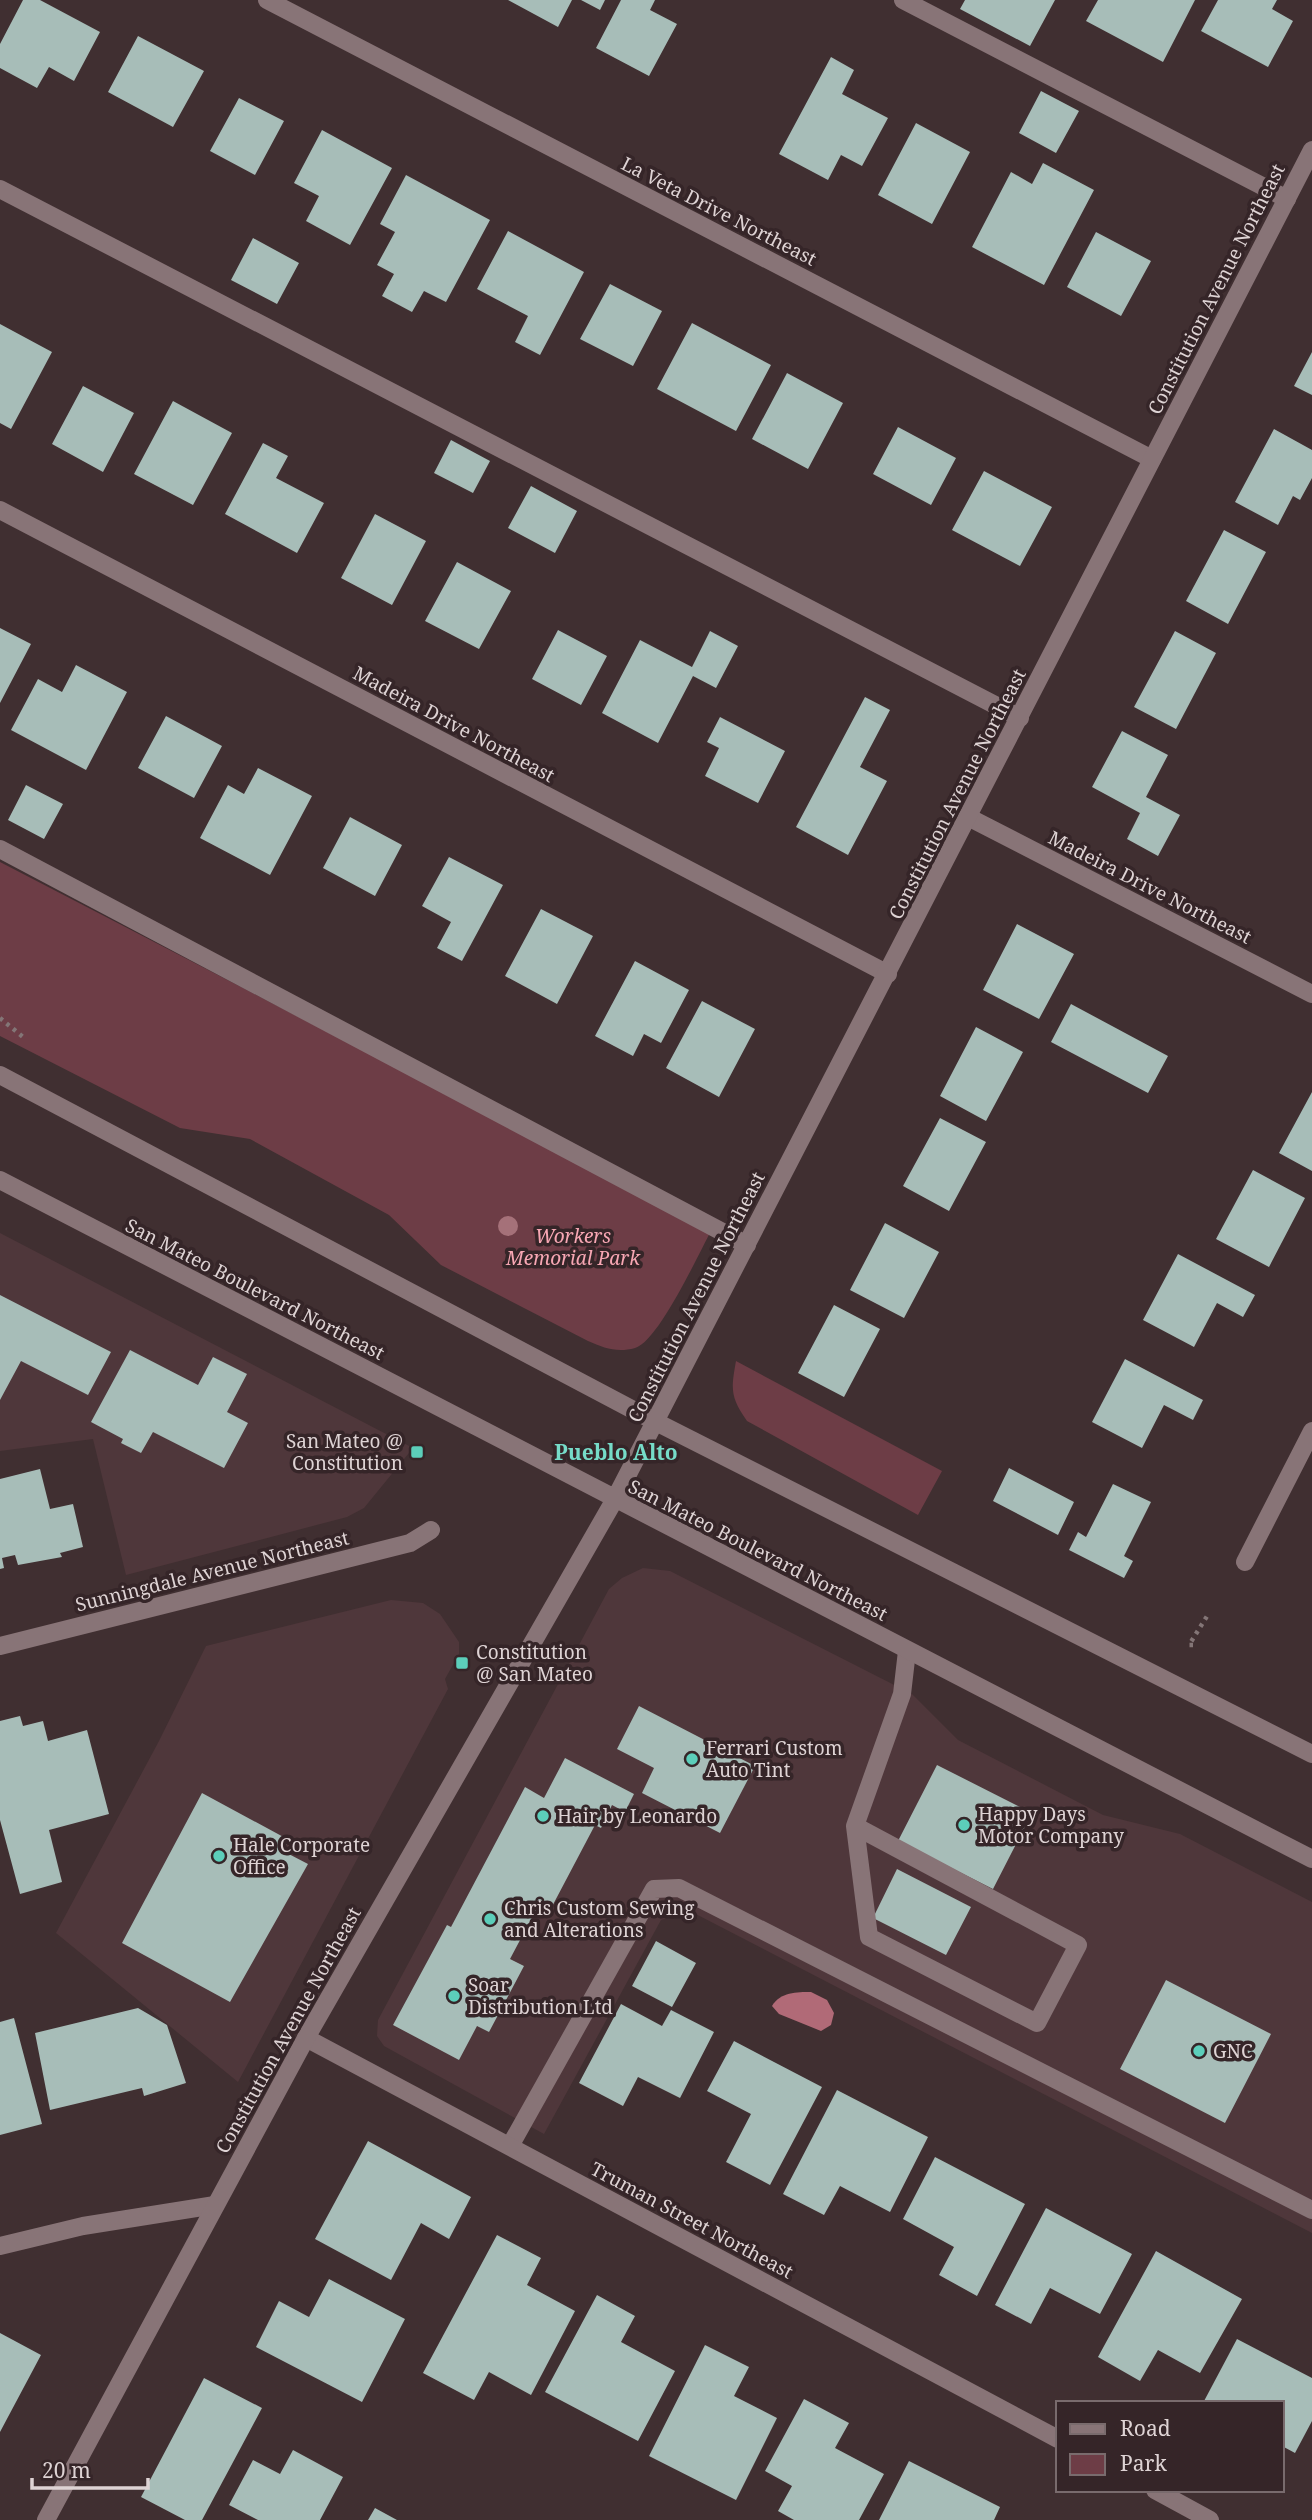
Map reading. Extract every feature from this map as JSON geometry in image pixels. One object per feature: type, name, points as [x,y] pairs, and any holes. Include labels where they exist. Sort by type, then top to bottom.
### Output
[{"type":"street","name":"La Veta Drive Northeast","points":[[267,0],[1153,459]]},
{"type":"street","points":[[903,0],[1287,199]]},
{"type":"street","name":"Constitution Avenue Northeast","points":[[46,2520],[306,2038],[615,1499],[1312,150]]},
{"type":"street","points":[[0,189],[1020,718]]},
{"type":"street","name":"Madeira Drive Northeast","points":[[0,510],[888,974]]},
{"type":"street","name":"Madeira Drive Northeast","points":[[968,817],[1312,994]]},
{"type":"street","points":[[0,849],[747,1245]]},
{"type":"street","points":[[0,1075],[656,1422],[1312,1754]]},
{"type":"street","name":"San Mateo Boulevard Northeast","points":[[0,1180],[1312,1859]]},
{"type":"street","points":[[1245,1562],[1312,1431]]},
{"type":"street","name":"Sunningdale Avenue Northeast","points":[[0,1646],[410,1543],[431,1530]]},
{"type":"street","points":[[855,1826],[1077,1945],[1037,2023],[870,1937],[855,1826],[902,1694],[907,1651]]},
{"type":"street","points":[[510,2146],[654,1889],[679,1888],[1312,2210]]},
{"type":"street","name":"Truman Street Northeast","points":[[306,2038],[1056,2438]]},
{"type":"street","points":[[0,2246],[83,2226],[215,2205]]},
{"type":"street","points":[[1159,2492],[1210,2520]]},
{"type":"path","points":[[0,1018],[23,1037]]},
{"type":"path","points":[[1193,1646],[1189,1645],[1209,1613]]},
{"type":"shaded area","points":[[0,1233],[413,1448],[364,1508],[347,1517],[126,1575],[93,1439],[0,1451]]},
{"type":"shaded area","points":[[643,1568],[670,1571],[912,1694],[958,1740],[1103,1815],[1180,1834],[1312,1902],[1312,2233],[688,1910],[661,1920],[544,2134],[384,2046],[377,2036],[378,2020],[609,1589],[622,1578]]},
{"type":"shaded area","points":[[391,1600],[423,1603],[440,1614],[459,1642],[459,1654],[445,1679],[448,1689],[238,2082],[56,1933],[159,1741],[206,1646]]},
{"type":"shaded area","points":[[811,1992],[827,2000],[834,2013],[831,2025],[821,2031],[779,2014],[772,2006],[784,1995]]},
{"type":"green space","name":"Workers Memorial Park","points":[[0,862],[711,1231],[655,1331],[635,1348],[622,1350],[588,1341],[441,1265],[389,1215],[250,1139],[180,1128],[0,1036]]},
{"type":"green space","points":[[736,1361],[942,1471],[918,1515],[747,1421],[733,1392]]},
{"type":"building","points":[[23,0],[40,0],[100,32],[74,81],[49,67],[37,88],[0,68],[0,44]]},
{"type":"building","points":[[508,0],[572,0],[558,27]]},
{"type":"building","points":[[581,0],[605,0],[600,10]]},
{"type":"building","points":[[621,0],[655,0],[650,10],[677,24],[649,76],[596,48]]},
{"type":"building","points":[[965,0],[1055,0],[1030,46],[960,9]]},
{"type":"building","points":[[1098,0],[1195,0],[1163,62],[1086,21]]},
{"type":"building","points":[[1218,0],[1277,0],[1272,9],[1293,21],[1268,67],[1201,31]]},
{"type":"building","points":[[138,36],[204,71],[173,127],[108,92]]},
{"type":"building","points":[[831,57],[854,70],[842,94],[888,118],[862,166],[841,155],[828,180],[779,154]]},
{"type":"building","points":[[1041,91],[1079,111],[1056,153],[1019,133]]},
{"type":"building","points":[[239,98],[284,121],[255,175],[210,151]]},
{"type":"building","points":[[916,123],[970,152],[932,224],[878,195]]},
{"type":"building","points":[[322,130],[392,168],[350,245],[306,221],[319,196],[294,183]]},
{"type":"building","points":[[1043,163],[1094,190],[1044,285],[972,247],[1011,172],[1032,184]]},
{"type":"building","points":[[406,175],[490,220],[446,302],[424,291],[412,312],[382,296],[394,274],[377,265],[395,232],[380,224]]},
{"type":"building","points":[[508,231],[584,272],[540,355],[515,342],[528,316],[477,289]]},
{"type":"building","points":[[1096,232],[1151,261],[1121,316],[1067,287]]},
{"type":"building","points":[[253,238],[299,263],[277,304],[231,280]]},
{"type":"building","points":[[610,284],[662,311],[633,366],[580,339]]},
{"type":"building","points":[[692,323],[771,365],[736,431],[657,389]]},
{"type":"building","points":[[0,324],[52,352],[11,429],[0,423]]},
{"type":"building","points":[[1312,352],[1312,395],[1294,386]]},
{"type":"building","points":[[787,373],[843,403],[808,469],[752,439]]},
{"type":"building","points":[[83,386],[134,413],[103,472],[52,444]]},
{"type":"building","points":[[173,401],[232,433],[193,505],[134,474]]},
{"type":"building","points":[[898,427],[956,458],[931,505],[873,474]]},
{"type":"building","points":[[1274,429],[1312,450],[1312,478],[1300,500],[1293,496],[1278,525],[1235,502]]},
{"type":"building","points":[[451,440],[490,461],[473,493],[434,473]]},
{"type":"building","points":[[263,443],[288,456],[276,478],[324,503],[297,553],[225,514]]},
{"type":"building","points":[[984,471],[1052,507],[1020,566],[952,530]]},
{"type":"building","points":[[531,486],[577,511],[555,553],[508,528]]},
{"type":"building","points":[[375,514],[426,541],[392,605],[341,578]]},
{"type":"building","points":[[1224,530],[1266,552],[1228,624],[1186,601]]},
{"type":"building","points":[[457,562],[511,591],[479,649],[425,621]]},
{"type":"building","points":[[0,628],[31,644],[0,703]]},
{"type":"building","points":[[558,630],[607,656],[581,705],[532,679]]},
{"type":"building","points":[[710,631],[738,646],[716,688],[693,676],[658,743],[602,713],[640,640],[692,667]]},
{"type":"building","points":[[1175,631],[1216,653],[1176,729],[1134,707]]},
{"type":"building","points":[[76,665],[127,692],[86,770],[11,730],[38,679],[62,692]]},
{"type":"building","points":[[865,697],[890,710],[860,767],[887,781],[848,855],[796,827]]},
{"type":"building","points":[[166,716],[222,746],[194,798],[138,768]]},
{"type":"building","points":[[720,717],[785,751],[758,803],[705,776],[719,748],[707,742]]},
{"type":"building","points":[[1122,731],[1168,755],[1146,797],[1180,815],[1158,856],[1127,839],[1140,813],[1092,787]]},
{"type":"building","points":[[258,768],[312,796],[270,875],[200,838],[228,785],[244,794]]},
{"type":"building","points":[[26,785],[63,804],[44,839],[8,820]]},
{"type":"building","points":[[350,817],[402,845],[375,896],[323,868]]},
{"type":"building","points":[[449,857],[503,885],[462,961],[437,948],[451,922],[422,906]]},
{"type":"building","points":[[541,909],[593,936],[557,1004],[505,976]]},
{"type":"building","points":[[1017,924],[1074,954],[1039,1019],[983,990]]},
{"type":"building","points":[[635,961],[689,990],[661,1043],[644,1034],[633,1056],[595,1036]]},
{"type":"building","points":[[702,1001],[755,1029],[719,1097],[666,1068]]},
{"type":"building","points":[[1071,1004],[1168,1056],[1148,1093],[1051,1042]]},
{"type":"building","points":[[976,1027],[1023,1052],[986,1121],[940,1096]]},
{"type":"building","points":[[1312,1092],[1312,1171],[1279,1153]]},
{"type":"building","points":[[940,1118],[986,1142],[949,1211],[903,1186]]},
{"type":"building","points":[[1253,1170],[1305,1198],[1269,1267],[1216,1239]]},
{"type":"building","points":[[885,1223],[939,1252],[904,1318],[850,1290]]},
{"type":"building","points":[[1178,1254],[1255,1295],[1243,1317],[1217,1303],[1194,1347],[1143,1320]]},
{"type":"building","points":[[0,1295],[111,1352],[88,1395],[21,1361],[0,1400]]},
{"type":"building","points":[[834,1305],[880,1329],[844,1397],[798,1373]]},
{"type":"building","points":[[130,1350],[198,1385],[213,1357],[247,1374],[227,1412],[248,1423],[224,1468],[153,1432],[141,1453],[121,1443],[123,1439],[91,1422]]},
{"type":"building","points":[[1125,1359],[1203,1400],[1193,1420],[1164,1405],[1142,1448],[1092,1422]]},
{"type":"building","points":[[1009,1468],[1074,1502],[1058,1535],[993,1501]]},
{"type":"building","points":[[40,1469],[50,1509],[73,1504],[83,1547],[60,1553],[62,1557],[18,1565],[15,1555],[2,1558],[4,1568],[0,1569],[0,1479]]},
{"type":"building","points":[[1113,1484],[1151,1502],[1124,1556],[1133,1561],[1124,1578],[1069,1550],[1078,1532],[1086,1537]]},
{"type":"building","points":[[639,1706],[755,1766],[720,1833],[642,1793],[654,1768],[617,1749]]},
{"type":"building","points":[[20,1716],[23,1726],[43,1721],[48,1741],[87,1730],[109,1814],[49,1830],[62,1882],[20,1894],[0,1820],[0,1721]]},
{"type":"building","points":[[565,1758],[634,1794],[625,1812],[612,1805],[601,1828],[595,1825],[547,1916],[536,1910],[510,1959],[524,1966],[489,2032],[477,2026],[459,2060],[393,2025],[447,1925],[451,1927],[525,1787],[544,1798]]},
{"type":"building","points":[[937,1765],[1032,1813],[993,1889],[898,1841]]},
{"type":"building","points":[[202,1793],[289,1840],[283,1851],[308,1864],[230,2002],[122,1943]]},
{"type":"building","points":[[897,1869],[971,1907],[946,1955],[873,1918]]},
{"type":"building","points":[[656,1941],[696,1963],[672,2007],[632,1986]]},
{"type":"building","points":[[1166,1980],[1271,2034],[1225,2123],[1120,2069]]},
{"type":"building","points":[[621,2004],[662,2026],[671,2010],[714,2032],[680,2098],[638,2077],[623,2106],[579,2083]]},
{"type":"building","points":[[138,2008],[167,2025],[186,2083],[144,2096],[142,2088],[50,2110],[35,2033]]},
{"type":"building","points":[[14,2018],[42,2124],[0,2135],[0,2022]]},
{"type":"building","points":[[734,2041],[822,2087],[770,2185],[726,2162],[751,2114],[707,2091]]},
{"type":"building","points":[[837,2090],[928,2137],[890,2212],[840,2186],[824,2215],[783,2194]]},
{"type":"building","points":[[368,2141],[471,2197],[449,2239],[421,2223],[391,2280],[315,2239]]},
{"type":"building","points":[[935,2157],[1025,2204],[977,2296],[939,2275],[954,2247],[903,2219]]},
{"type":"building","points":[[1046,2208],[1132,2254],[1100,2314],[1050,2288],[1031,2324],[995,2305]]},
{"type":"building","points":[[497,2235],[541,2258],[527,2285],[575,2311],[531,2395],[489,2372],[474,2400],[423,2373]]},
{"type":"building","points":[[1156,2251],[1242,2299],[1200,2373],[1158,2350],[1140,2381],[1098,2357]]},
{"type":"building","points":[[329,2279],[405,2319],[362,2402],[256,2347],[279,2301],[309,2317]]},
{"type":"building","points":[[597,2295],[635,2316],[621,2342],[675,2371],[638,2441],[545,2392]]},
{"type":"building","points":[[0,2333],[41,2355],[0,2432]]},
{"type":"building","points":[[1237,2339],[1312,2378],[1312,2421],[1295,2453],[1284,2447],[1284,2401],[1204,2401]]},
{"type":"building","points":[[705,2345],[749,2367],[734,2396],[777,2418],[736,2500],[649,2456]]},
{"type":"building","points":[[204,2378],[262,2408],[202,2520],[185,2520],[141,2497]]},
{"type":"building","points":[[804,2399],[849,2423],[835,2448],[884,2474],[859,2520],[794,2520],[778,2511],[792,2486],[765,2471]]},
{"type":"building","points":[[293,2450],[343,2477],[320,2520],[258,2520],[229,2505],[253,2460],[280,2474]]},
{"type":"building","points":[[909,2461],[1000,2507],[994,2520],[879,2520]]},
{"type":"building","points":[[375,2508],[397,2520],[368,2520]]},
{"type":"place","name":"San Mateo @ Constitution","points":[[417,1452]]},
{"type":"place","name":"Constitution @ San Mateo","points":[[462,1663]]},
{"type":"place","name":"Ferrari Custom Auto Tint","points":[[692,1759]]},
{"type":"place","name":"Hair by Leonardo","points":[[543,1816]]},
{"type":"place","name":"Happy Days Motor Company","points":[[964,1825]]},
{"type":"place","name":"Hale Corporate Office","points":[[219,1856]]},
{"type":"place","name":"Chris Custom Sewing and Alterations","points":[[490,1919]]},
{"type":"place","name":"Soar Distribution Ltd","points":[[454,1996]]},
{"type":"place","name":"GNC","points":[[1199,2051]]},
{"type":"district","name":"Pueblo Alto","points":[[616,1453]]}]
